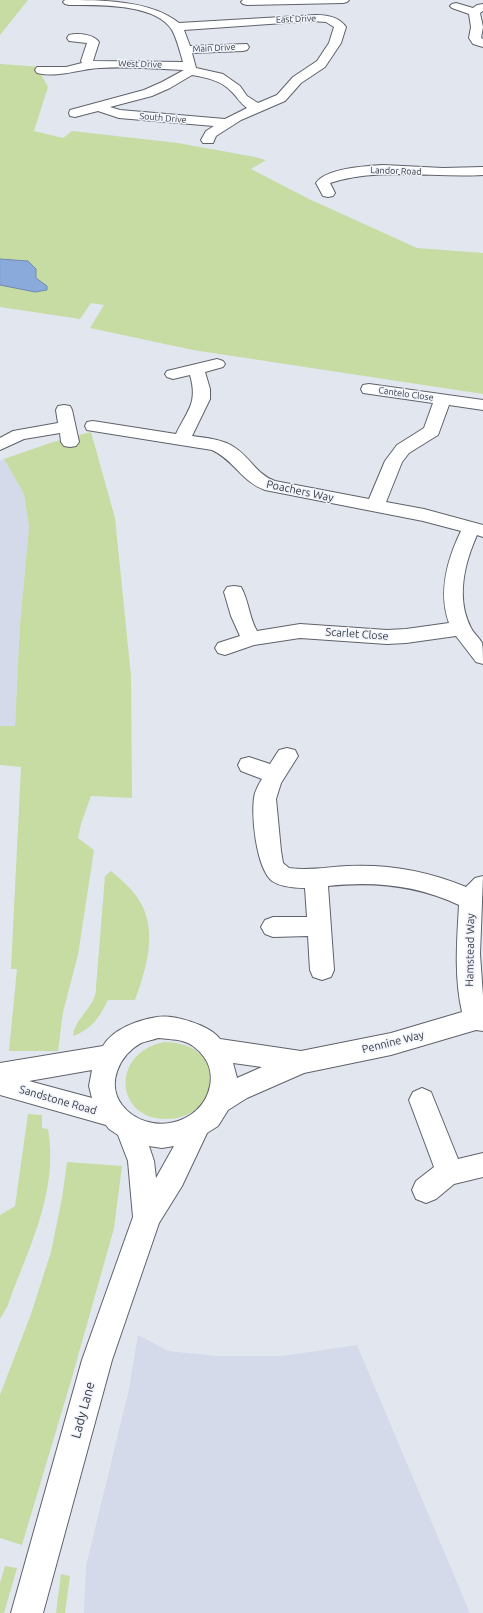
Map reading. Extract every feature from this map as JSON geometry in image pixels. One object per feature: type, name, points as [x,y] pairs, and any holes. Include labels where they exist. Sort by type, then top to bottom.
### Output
[{"type":"street","points":[[250,22],[246,8],[246,1],[343,0]]},
{"type":"street","points":[[68,4],[105,2],[130,5],[169,19],[176,27]]},
{"type":"street","points":[[456,6],[478,10],[475,38],[477,41],[483,43]]},
{"type":"street","name":"East Drive","points":[[176,27],[321,18],[336,22],[340,27],[336,43],[321,64],[297,80],[281,98],[257,108]]},
{"type":"street","name":"Main Drive","points":[[176,27],[185,50],[190,69]]},
{"type":"street","points":[[73,38],[87,39],[93,42],[88,61],[90,65]]},
{"type":"street","name":"Main Drive","points":[[185,50],[243,47]]},
{"type":"street","name":"West Drive","points":[[41,70],[66,71],[90,65],[134,64],[190,69],[219,77],[236,89],[243,99],[257,108]]},
{"type":"street","name":"South Drive","points":[[74,113],[148,93],[166,85],[190,69]]},
{"type":"street","name":"South Drive","points":[[100,106],[106,110],[119,114],[228,123]]},
{"type":"street","points":[[208,140],[211,134],[236,117],[257,108]]},
{"type":"street","name":"Landor Road","points":[[328,193],[323,184],[325,180],[364,170],[391,169],[445,173],[483,171]]},
{"type":"street","points":[[173,374],[217,364]]},
{"type":"street","points":[[182,439],[202,399],[202,389],[196,369]]},
{"type":"street","name":"Cantelo Close","points":[[369,389],[483,405]]},
{"type":"street","name":"Cantelo Close","points":[[375,506],[394,461],[403,449],[432,431],[443,400]]},
{"type":"street","points":[[0,445],[19,435],[69,434],[64,410]]},
{"type":"street","name":"Poachers Way","points":[[93,426],[209,443],[229,451],[260,482],[271,486],[424,515],[477,529]]},
{"type":"street","points":[[477,529],[456,564],[453,585],[456,615],[461,628],[483,657]]},
{"type":"street","points":[[234,592],[239,616],[252,639]]},
{"type":"street","name":"Scarlet Close","points":[[225,648],[252,639],[300,631],[387,637],[406,636],[461,628]]},
{"type":"street","points":[[287,756],[266,792],[264,805],[273,865],[280,874],[285,877],[375,875],[398,877],[429,882],[447,888],[477,892]]},
{"type":"street","points":[[249,765],[275,775]]},
{"type":"street","points":[[316,877],[322,970]]},
{"type":"street","name":"Hamstead Way","points":[[477,892],[468,954],[470,993],[479,1020]]},
{"type":"street","points":[[273,927],[318,926]]},
{"type":"street","name":"Pennine Way","points":[[220,1101],[238,1090],[301,1062],[391,1044],[479,1020]]},
{"type":"street","name":"Lady Lane","points":[[158,1027],[175,1027],[190,1031],[204,1038],[214,1048],[223,1065],[225,1074],[223,1092],[220,1101],[210,1115],[197,1126],[181,1133],[163,1136],[146,1134],[122,1122],[109,1109],[103,1092],[103,1074],[110,1056],[121,1043],[135,1034],[158,1027]]},
{"type":"street","name":"Pennine Way","points":[[214,1048],[301,1062]]},
{"type":"street","name":"Sandstone Road","points":[[0,1074],[110,1056]]},
{"type":"street","name":"Sandstone Road","points":[[0,1084],[122,1122]]},
{"type":"street","points":[[422,1100],[450,1173]]},
{"type":"street","name":"Lady Lane","points":[[122,1122],[140,1161],[147,1217]]},
{"type":"street","name":"Lady Lane","points":[[29,1611],[41,1559],[96,1360],[147,1217],[172,1177],[197,1126]]},
{"type":"street","points":[[426,1190],[442,1177],[450,1173],[483,1165]]},
{"type":"shaded area","points":[[4,459],[24,494],[29,527],[20,624],[15,726],[0,726],[0,461]]},
{"type":"shaded area","points":[[138,1335],[168,1351],[217,1356],[282,1356],[357,1345],[470,1613],[84,1613],[86,1566],[129,1389]]},
{"type":"green space","points":[[0,0],[28,0],[0,35]]},
{"type":"green space","points":[[0,64],[43,67],[40,72],[48,87],[34,131],[63,138],[72,131],[178,143],[255,157],[266,160],[251,169],[309,199],[417,248],[483,253],[483,394],[193,350],[90,328],[104,305],[91,303],[80,319],[0,307],[0,285],[35,292],[47,290],[46,286],[36,278],[28,261],[0,259]]},
{"type":"green space","points":[[91,432],[115,518],[131,676],[132,798],[91,796],[81,824],[78,838],[94,850],[78,955],[63,1012],[58,1051],[9,1051],[17,969],[11,969],[21,767],[0,765],[0,726],[15,726],[20,624],[29,527],[24,494],[4,459],[53,442]]},
{"type":"green space","points":[[111,871],[125,883],[137,897],[144,909],[148,922],[149,935],[147,961],[135,1000],[108,1000],[94,1022],[85,1030],[73,1036],[78,1023],[90,1006],[95,994],[105,876]]},
{"type":"green space","points":[[164,1042],[185,1045],[200,1054],[208,1066],[211,1080],[207,1095],[199,1107],[185,1116],[166,1119],[149,1116],[137,1109],[129,1098],[126,1085],[127,1071],[134,1059],[146,1048]]},
{"type":"green space","points":[[28,1114],[42,1115],[42,1128],[48,1129],[50,1152],[49,1175],[40,1220],[7,1307],[0,1319],[0,1215],[15,1206]]},
{"type":"green space","points":[[67,1162],[122,1166],[114,1228],[73,1374],[22,1545],[0,1538],[0,1395],[31,1314],[51,1252],[62,1198]]},
{"type":"green space","points":[[5,1566],[17,1568],[4,1613],[0,1613],[0,1583]]},
{"type":"green space","points":[[61,1574],[70,1576],[65,1613],[56,1613]]},
{"type":"water","points":[[0,259],[28,261],[36,269],[36,278],[47,286],[47,290],[35,292],[0,285]]}]
